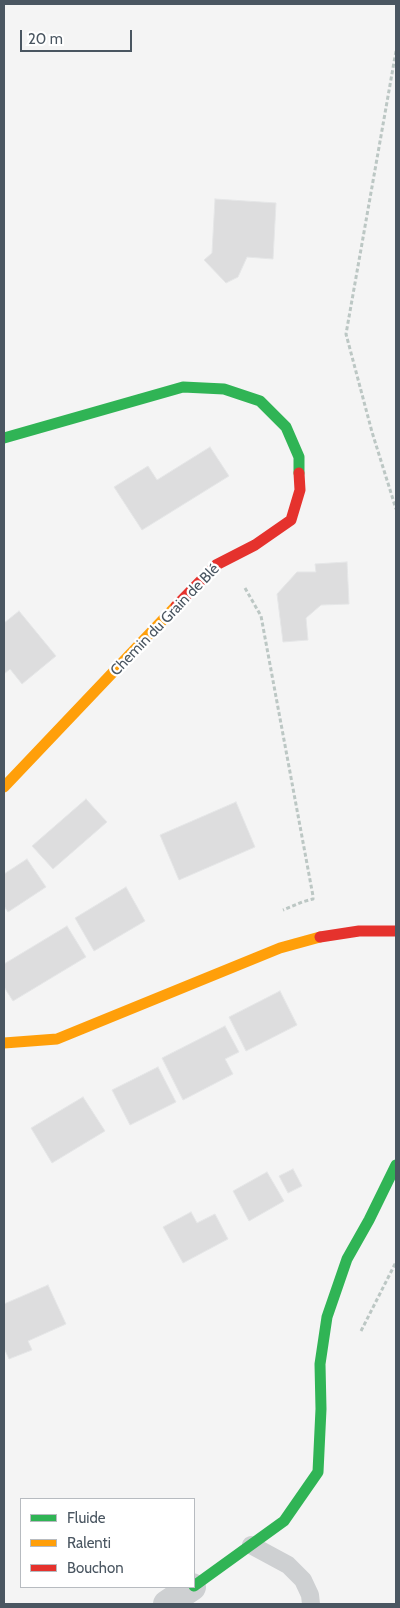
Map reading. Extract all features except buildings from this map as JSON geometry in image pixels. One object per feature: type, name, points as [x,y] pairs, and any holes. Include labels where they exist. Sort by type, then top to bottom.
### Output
[{"type":"street","name":"Chemin du Grain de Blé","points":[[4,438],[183,387],[224,389],[260,401],[286,427],[299,457],[300,490],[291,520],[255,545],[216,565],[4,787]]},
{"type":"street","points":[[4,1043],[57,1039],[280,948],[314,938],[359,931],[396,931]]},
{"type":"street","points":[[195,1585],[284,1521],[318,1472],[321,1409],[320,1364],[327,1317],[347,1259],[396,1165]]},
{"type":"street","points":[[168,1604],[190,1588]]},
{"type":"lane","points":[[251,1545],[288,1565],[303,1580],[310,1594],[311,1604]]},
{"type":"path","points":[[396,51],[346,334],[372,432],[396,509]]},
{"type":"path","points":[[248,593],[261,616],[313,896]]},
{"type":"traffic: fast","points":[[4,438],[183,387],[224,389],[260,401],[286,427],[299,457],[299,473]]},
{"type":"traffic: fast","points":[[195,1585],[284,1521],[318,1472],[321,1409],[320,1364],[327,1317],[347,1259],[396,1165]]},
{"type":"traffic: slow","points":[[4,787],[176,606]]},
{"type":"traffic: slow","points":[[4,1043],[57,1039],[280,948],[320,937]]},
{"type":"traffic: jam","points":[[176,606],[216,565],[255,545],[291,520],[300,490],[299,473]]},
{"type":"traffic: jam","points":[[320,937],[359,931],[396,931]]}]
